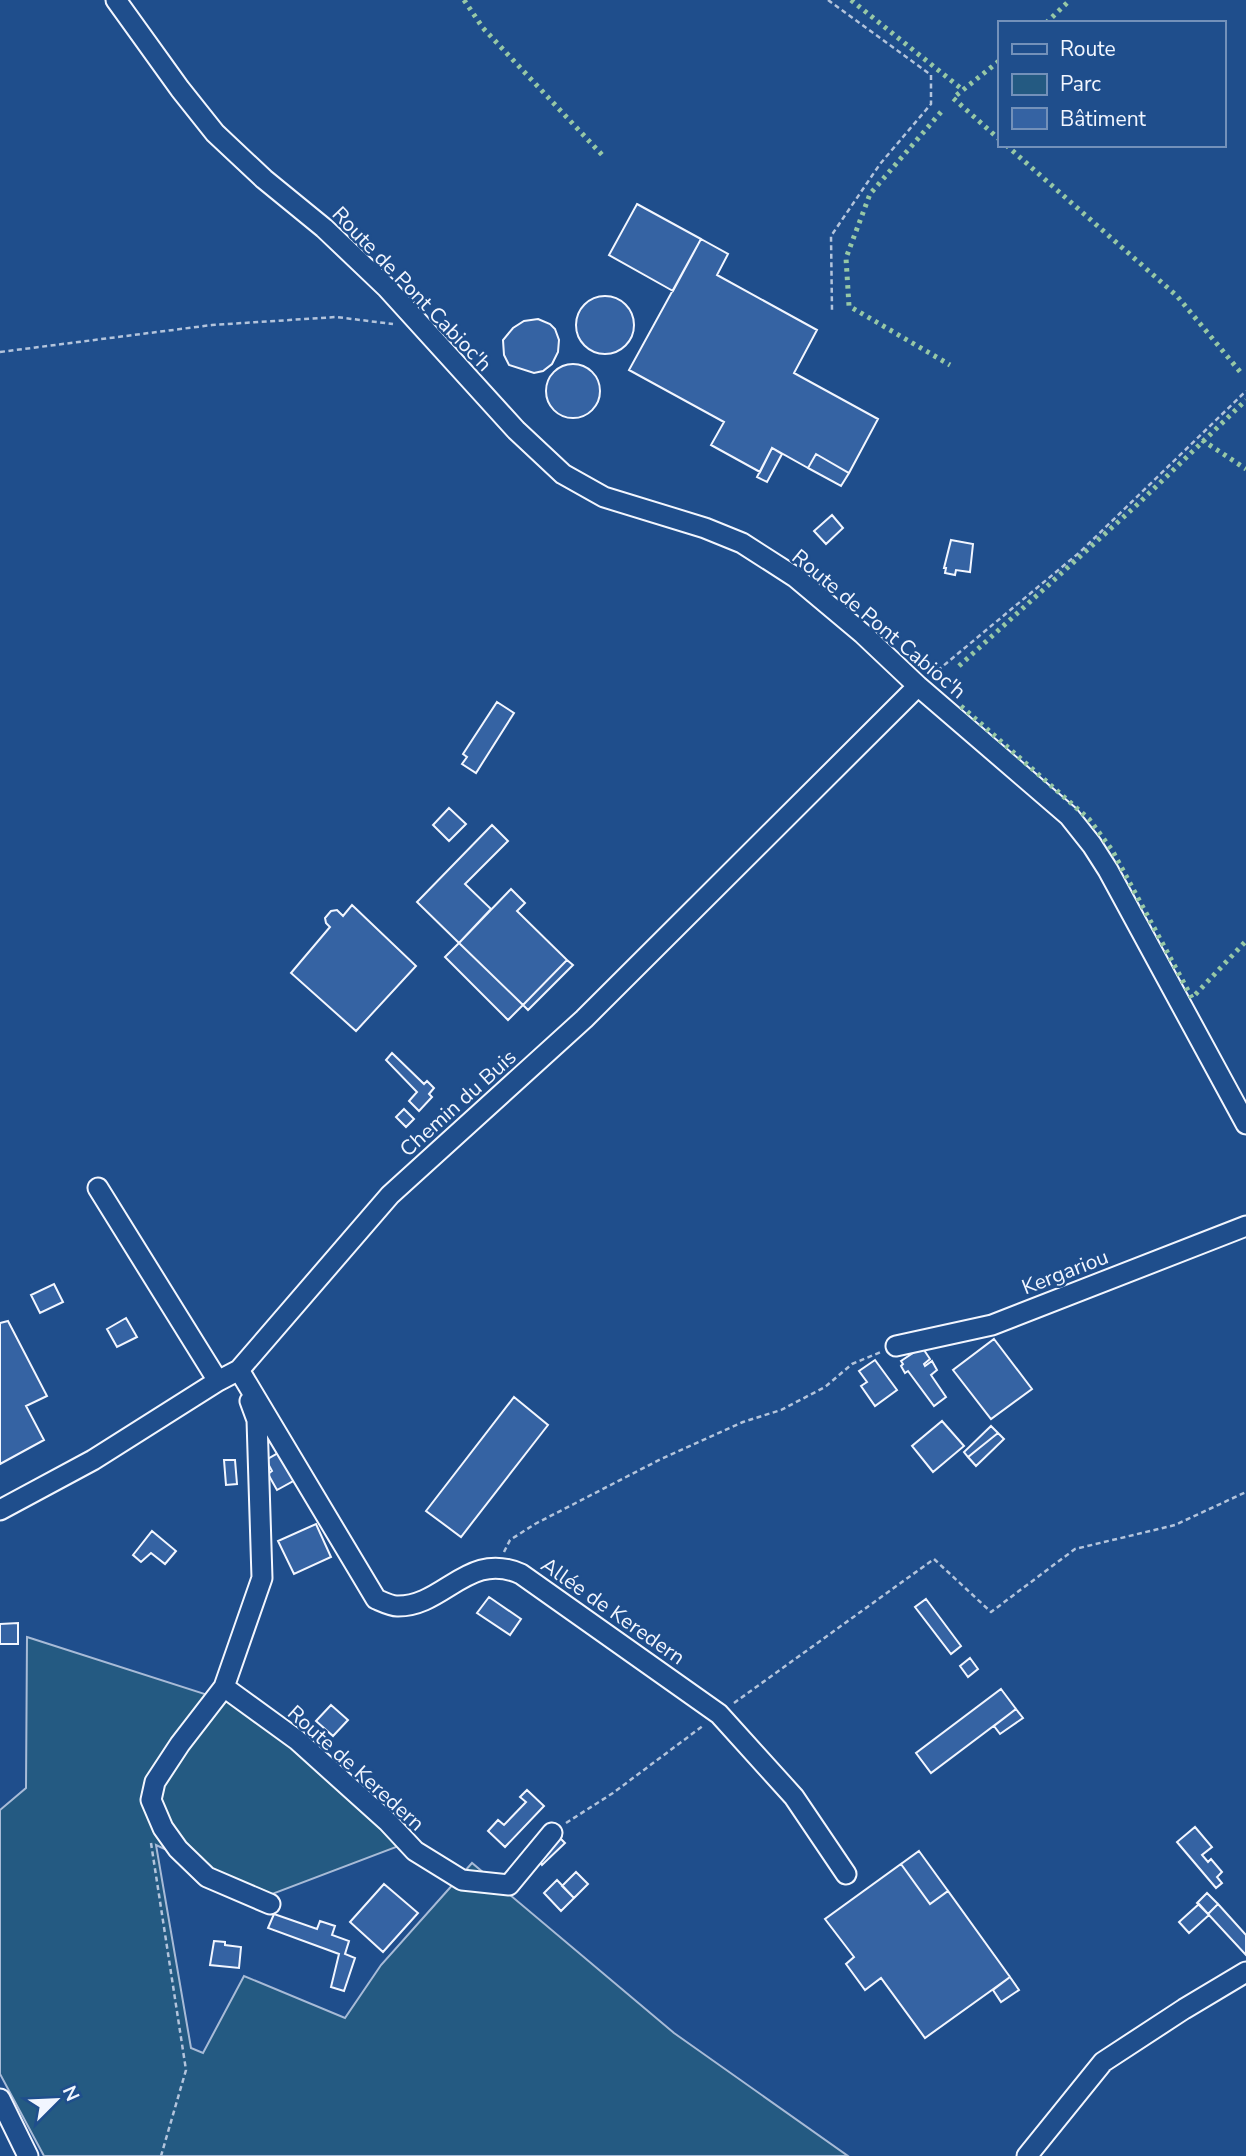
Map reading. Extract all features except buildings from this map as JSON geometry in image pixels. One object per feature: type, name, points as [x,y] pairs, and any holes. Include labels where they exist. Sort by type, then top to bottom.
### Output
[{"type":"street","name":"Route de Pont Cabioc'h","points":[[116,0],[215,133],[264,179],[324,228],[412,315],[516,430],[563,474],[604,497],[705,528],[742,543],[795,577],[1069,816],[1092,845],[1246,1124]]},
{"type":"street","name":"Chemin du Buis","points":[[0,1510],[93,1460],[239,1370],[390,1195],[584,1018],[918,687]]},
{"type":"street","points":[[98,1188],[218,1381]]},
{"type":"street","name":"Kergariou","points":[[895,1346],[992,1325],[1246,1226]]},
{"type":"street","points":[[239,1370],[376,1599],[396,1606],[418,1603],[466,1575],[496,1567]]},
{"type":"street","points":[[239,1370],[257,1420],[262,1578],[224,1687],[180,1744],[155,1782],[151,1800],[163,1828],[178,1849],[207,1877],[270,1905]]},
{"type":"street","name":"Allée de Keredern","points":[[496,1567],[521,1574],[719,1714],[794,1797],[845,1874]]},
{"type":"street","name":"Route de Keredern","points":[[224,1687],[297,1740],[388,1822],[415,1851],[462,1880],[509,1885],[552,1833]]},
{"type":"street","points":[[1027,2156],[1103,2062],[1246,1972]]},
{"type":"street","points":[[0,2099],[28,2156]]},
{"type":"path","points":[[828,0],[931,75],[931,104],[880,164],[831,236],[832,310]]},
{"type":"path","points":[[0,352],[212,325],[336,317],[394,324],[412,315]]},
{"type":"path","points":[[918,687],[1080,552],[1246,391]]},
{"type":"path","points":[[496,1567],[510,1540],[535,1524],[673,1454],[743,1422],[780,1410],[825,1387],[852,1364],[895,1346]]},
{"type":"path","points":[[552,1833],[613,1793],[934,1559],[991,1612],[1075,1549],[1175,1525],[1246,1492]]},
{"type":"path","points":[[151,1843],[186,2070],[161,2156]]},
{"type":"green space","points":[[27,1637],[276,1717],[412,1841],[267,1896],[156,1845],[191,2048],[203,2053],[244,1976],[345,2018],[381,1965],[472,1863],[674,2033],[848,2156],[44,2156],[0,2074],[0,1810],[26,1788]]},
{"type":"hedge","points":[[464,0],[483,28],[605,158]]},
{"type":"hedge","points":[[851,0],[963,90]]},
{"type":"hedge","points":[[1048,21],[1070,0]]},
{"type":"hedge","points":[[998,62],[953,98],[998,138]]},
{"type":"hedge","points":[[941,112],[870,194],[846,258],[849,306],[950,365]]},
{"type":"hedge","points":[[1008,147],[1177,296],[1242,374]]},
{"type":"hedge","points":[[959,666],[1139,503],[1246,400]]},
{"type":"hedge","points":[[1202,440],[1246,469]]},
{"type":"hedge","points":[[961,706],[1089,819],[1112,850],[1192,998],[1246,941]]}]
